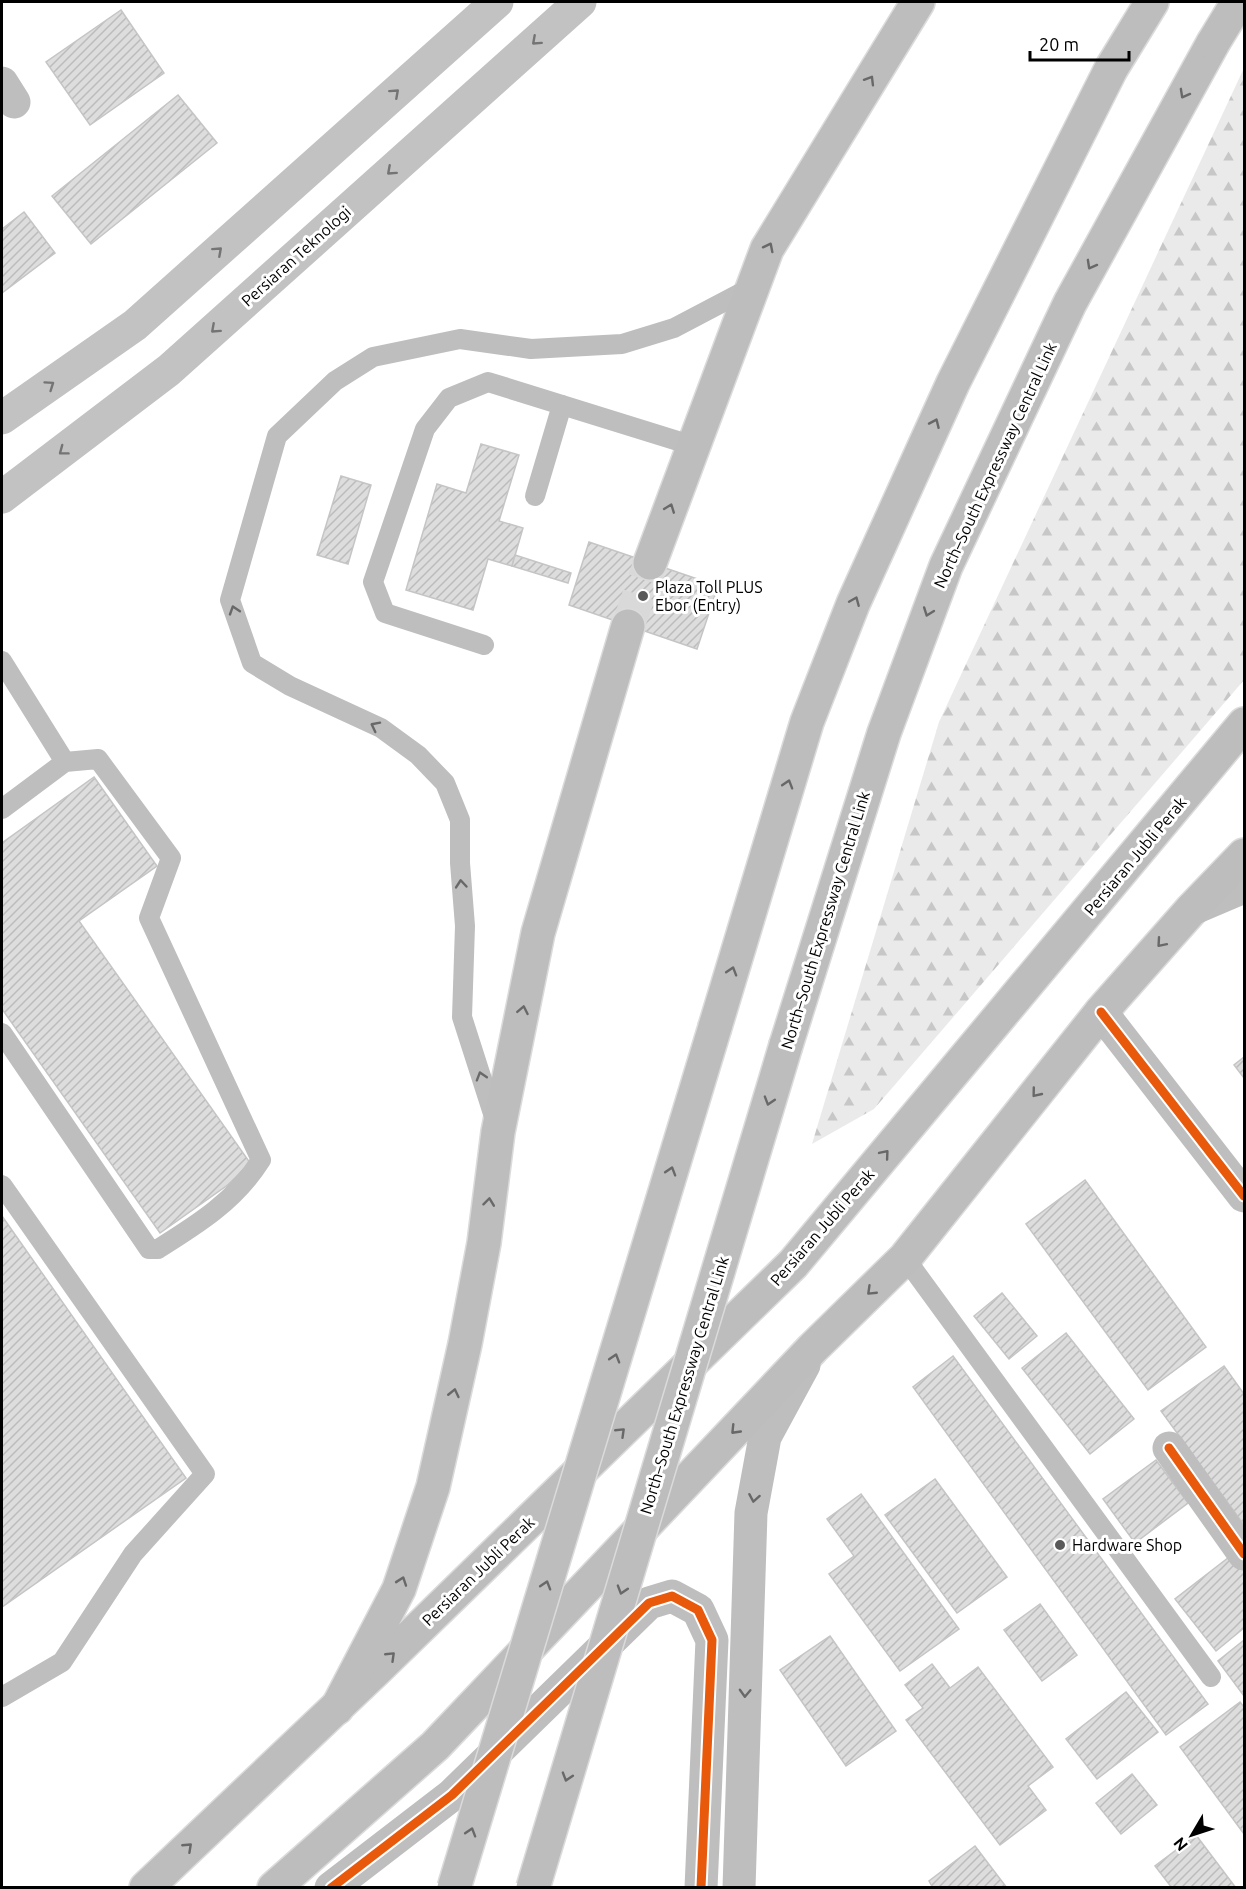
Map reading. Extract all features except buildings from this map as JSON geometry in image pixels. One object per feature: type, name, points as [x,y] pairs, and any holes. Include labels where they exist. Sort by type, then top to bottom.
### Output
[{"type":"main road","points":[[2,418],[135,325],[497,2]]},
{"type":"main road","name":"Persiaran Teknologi","points":[[2,497],[170,370],[580,2]]},
{"type":"main road","points":[[650,563],[767,249],[918,2]]},
{"type":"main road","points":[[454,1887],[807,722],[854,604],[953,383],[1111,69],[1151,2]]},
{"type":"main road","name":"North–South Expressway Central Link","points":[[533,1887],[786,1045],[884,733],[946,566],[1070,303],[1213,43],[1238,2]]},
{"type":"main road","points":[[337,1708],[399,1589],[433,1487],[468,1333],[484,1243],[498,1132],[538,933],[628,626]]},
{"type":"main road","name":"Persiaran Jubli Perak","points":[[146,1887],[337,1708],[793,1264],[1245,724]]},
{"type":"main road","points":[[274,1887],[435,1746],[813,1348],[905,1258],[1101,1012],[1192,909],[1245,855]]},
{"type":"street","points":[[1192,909],[1245,886]]},
{"type":"street","points":[[1101,1012],[1245,1196]]},
{"type":"street","points":[[739,1887],[751,1514],[765,1437],[813,1348]]},
{"type":"street","points":[[1169,1449],[1245,1554]]},
{"type":"street","points":[[331,1887],[452,1796],[649,1604],[672,1596],[698,1610],[712,1640],[701,1887]]},
{"type":"lane","points":[[498,1132],[462,1017],[465,927],[460,863],[460,820],[445,783],[418,755],[381,728],[290,687],[252,663],[230,600],[277,436],[335,381],[373,357],[460,339],[531,349],[622,344],[674,328],[753,288]]},
{"type":"lane","points":[[484,645],[385,613],[373,582],[426,429],[449,398],[488,382],[694,446]]},
{"type":"lane","points":[[535,496],[562,405]]},
{"type":"lane","points":[[2,661],[65,762]]},
{"type":"lane","points":[[2,808],[65,762],[98,759],[171,858],[149,918],[261,1161],[250,1178],[213,1215],[158,1249],[149,1249],[2,1034]]},
{"type":"lane","points":[[2,1185],[205,1474],[133,1554],[62,1662],[2,1696]]},
{"type":"lane","points":[[905,1258],[1210,1677]]},
{"type":"green space","points":[[1244,68],[1244,680],[874,1109],[812,1144],[939,722]]},
{"type":"tunnel","points":[[628,626],[650,563]]},
{"type":"cycle path","points":[[1101,1012],[1244,1196]]},
{"type":"cycle path","points":[[1169,1448],[1244,1554]]},
{"type":"cycle path","points":[[331,1888],[452,1795],[649,1603],[672,1596],[698,1610],[712,1640],[701,1888]]},
{"type":"place","name":"Plaza Toll PLUS Ebor (Entry)","points":[[643,596]]},
{"type":"place","name":"Hardware Shop","points":[[1060,1545]]}]
